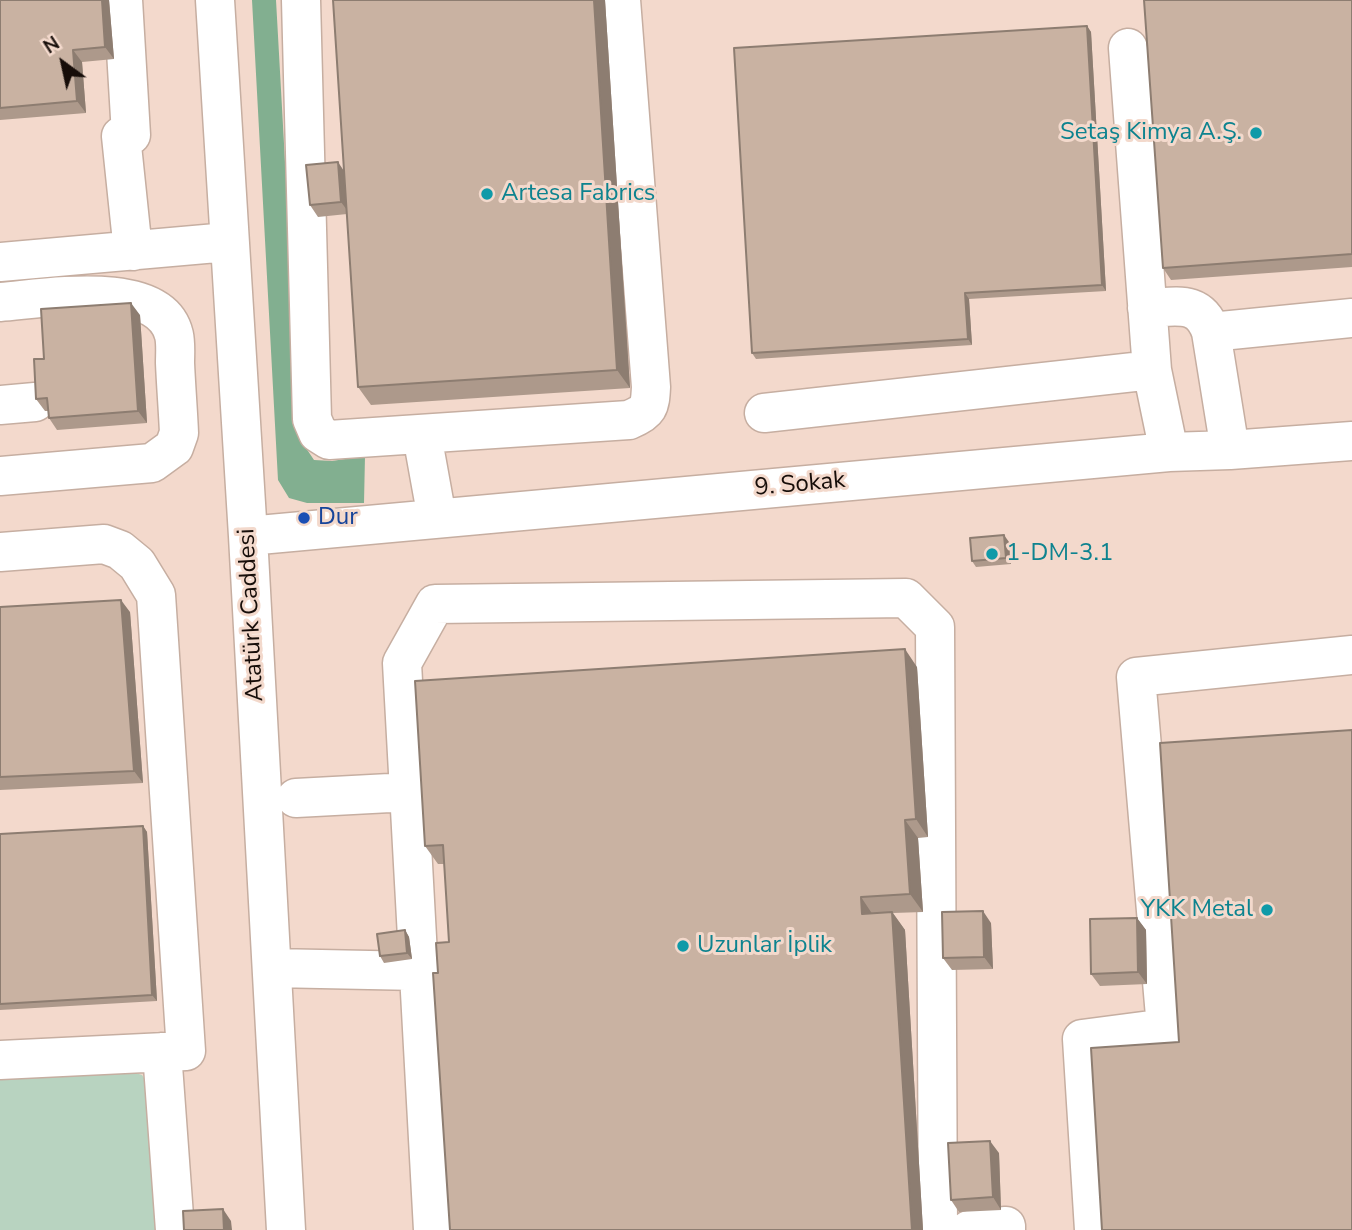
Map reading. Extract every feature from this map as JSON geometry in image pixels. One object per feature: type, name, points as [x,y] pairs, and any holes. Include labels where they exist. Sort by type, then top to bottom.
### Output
[{"type":"street","points":[[123,0],[131,135],[121,136],[133,251]]},
{"type":"street","name":"Atatürk Caddesi","points":[[215,0],[286,1230]]},
{"type":"street","points":[[301,0],[312,419],[318,433],[329,440],[629,420],[641,415],[650,405],[651,387],[621,0]]},
{"type":"street","points":[[1128,48],[1152,370],[1169,452]]},
{"type":"street","points":[[0,262],[228,242]]},
{"type":"street","points":[[0,302],[95,295],[144,303],[155,310],[166,320],[174,335],[179,433],[174,447],[152,463],[0,477]]},
{"type":"street","points":[[1147,308],[1189,307],[1199,311],[1207,320],[1230,450]]},
{"type":"street","points":[[1211,332],[1352,318]]},
{"type":"street","points":[[764,412],[1152,370]]},
{"type":"street","points":[[179,433],[240,433]]},
{"type":"street","points":[[422,435],[437,519]]},
{"type":"street","name":"9. Sokak","points":[[248,536],[1169,452],[1352,441]]},
{"type":"street","points":[[0,552],[104,544],[120,550],[137,564],[156,595],[186,1051],[0,1060]]},
{"type":"street","points":[[433,1230],[402,663],[435,604],[906,598],[935,627],[939,1230]]},
{"type":"street","points":[[1094,1230],[1082,1038],[1166,1028],[1136,677],[1352,655]]},
{"type":"street","points":[[296,798],[409,792]]},
{"type":"street","points":[[272,968],[418,971]]},
{"type":"street","points":[[162,1052],[174,1230]]},
{"type":"street","points":[[969,1230],[1006,1226],[1006,1230]]},
{"type":"green space","points":[[252,0],[276,0],[300,431],[314,460],[332,461],[365,456],[364,503],[307,503],[289,498],[278,480]]},
{"type":"green space","points":[[129,1071],[142,1075],[147,1082],[156,1230],[0,1230],[0,1079]]},
{"type":"building","points":[[0,0],[102,0],[105,47],[73,50],[77,101],[0,108]]},
{"type":"building","name":"Artesa Fabrics","points":[[333,0],[594,0],[617,370],[358,387]]},
{"type":"building","name":"Setaş Kimya A.Ş.","points":[[1144,0],[1352,0],[1352,254],[1163,268]]},
{"type":"building","points":[[1087,26],[1102,285],[965,293],[968,339],[752,353],[734,48]]},
{"type":"building","points":[[338,162],[341,202],[310,205],[306,165]]},
{"type":"building","points":[[131,303],[138,411],[49,418],[47,398],[36,399],[34,359],[44,359],[41,309]]},
{"type":"building","name":"1-DM-3.1","points":[[1004,535],[1006,558],[972,561],[970,538]]},
{"type":"building","points":[[121,600],[134,771],[0,777],[0,607]]},
{"type":"building","name":"Uzunlar İplik","points":[[905,649],[916,819],[905,820],[910,894],[861,897],[862,914],[892,912],[912,1230],[450,1230],[433,973],[438,973],[436,943],[449,942],[443,845],[425,846],[415,681]]},
{"type":"building","name":"YKK Metal","points":[[1352,730],[1352,1230],[1102,1230],[1091,1048],[1179,1042],[1160,743]]},
{"type":"building","points":[[143,826],[152,995],[0,1004],[0,834]]},
{"type":"building","points":[[983,911],[984,957],[943,958],[942,912]]},
{"type":"building","points":[[1137,918],[1138,972],[1091,974],[1090,919]]},
{"type":"building","points":[[405,930],[407,953],[380,956],[377,934]]},
{"type":"building","points":[[990,1141],[993,1197],[951,1200],[948,1143]]},
{"type":"building","points":[[223,1209],[224,1230],[184,1230],[183,1211]]},
{"type":"place","name":"Setaş Kimya A.Ş.","points":[[1256,133]]},
{"type":"place","name":"Artesa Fabrics","points":[[487,194]]},
{"type":"place","name":"Dur","points":[[304,518]]},
{"type":"place","name":"1-DM-3.1","points":[[992,554]]},
{"type":"place","name":"YKK Metal","points":[[1267,910]]},
{"type":"place","name":"Uzunlar İplik","points":[[683,946]]}]
